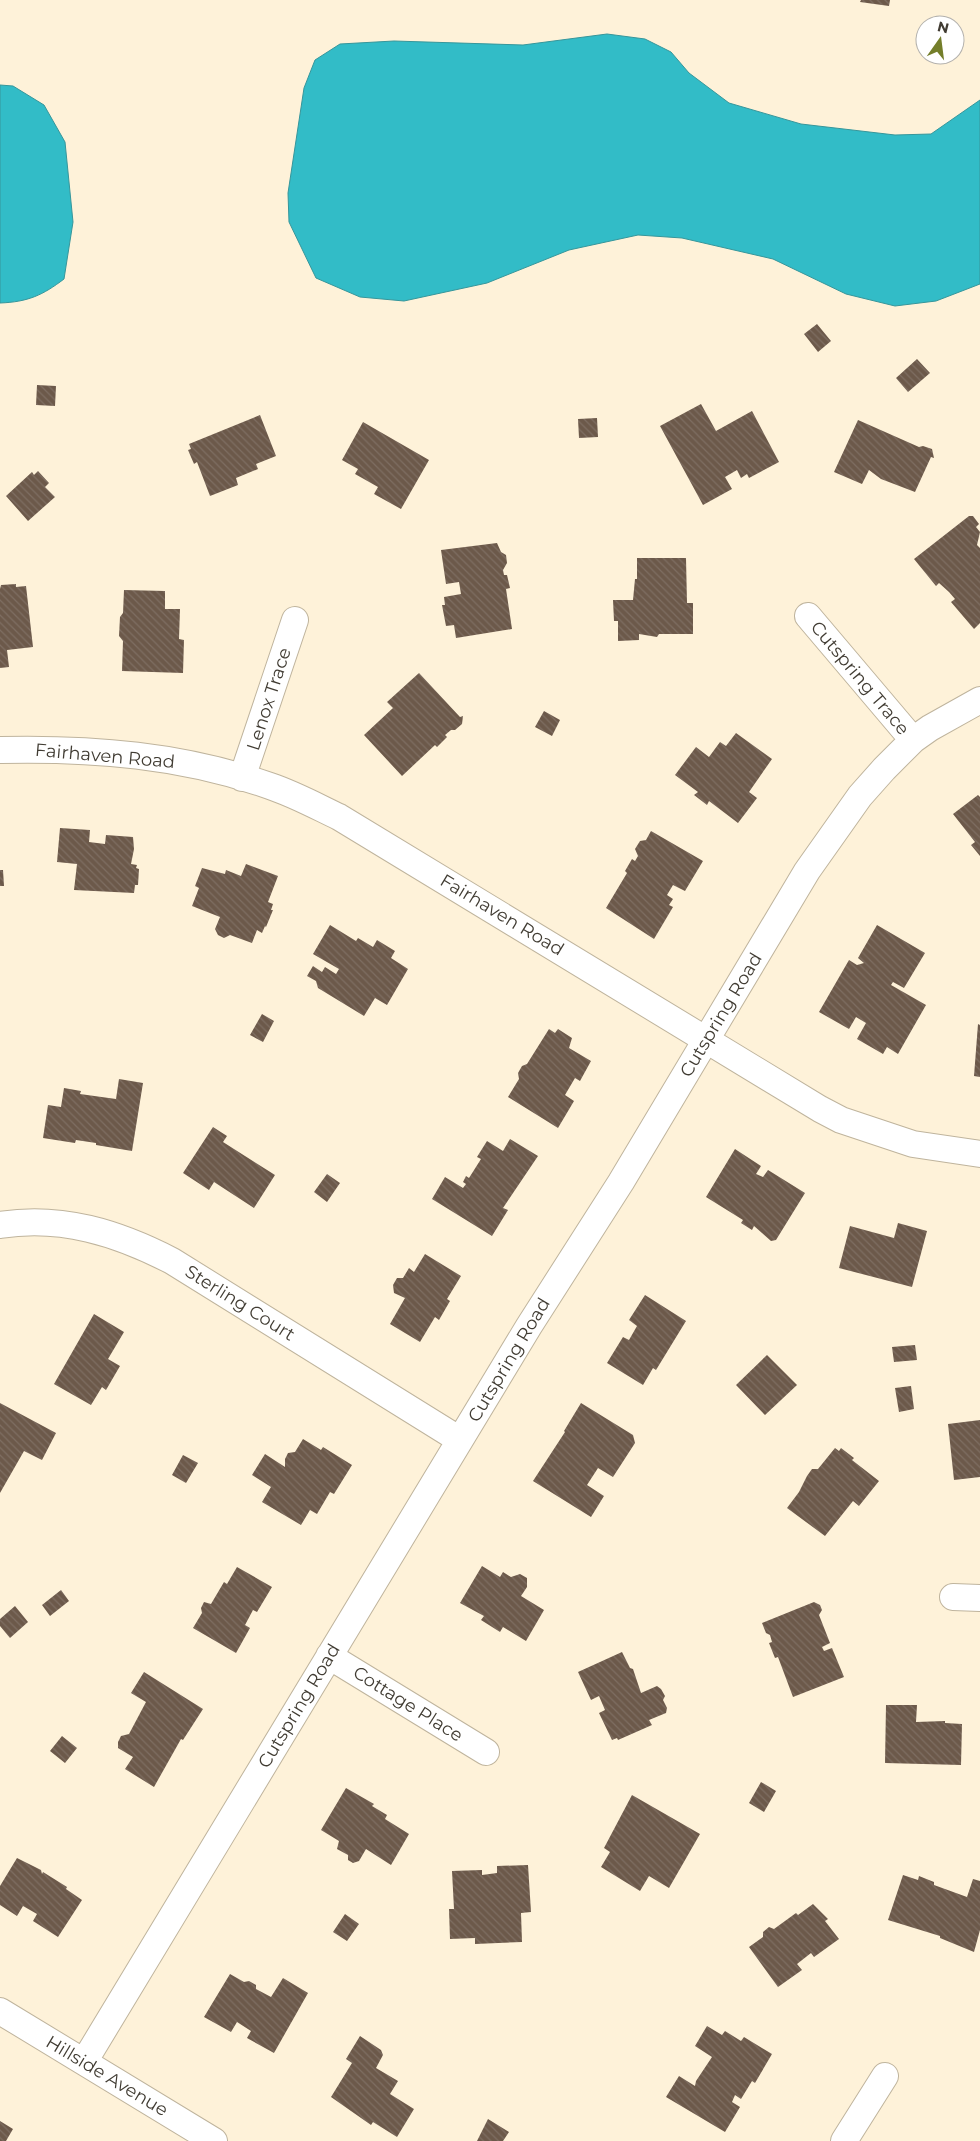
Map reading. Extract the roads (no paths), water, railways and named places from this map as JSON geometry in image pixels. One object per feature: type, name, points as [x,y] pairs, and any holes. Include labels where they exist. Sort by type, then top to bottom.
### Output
[{"type":"street","name":"Cutspring Trace","points":[[808,616],[913,740]]},
{"type":"street","name":"Lenox Trace","points":[[242,778],[295,620]]},
{"type":"street","name":"Cutspring Road","points":[[84,2062],[529,1326],[621,1182],[813,864],[860,796],[913,740],[930,728],[980,700]]},
{"type":"street","name":"Fairhaven Road","points":[[0,750],[59,748],[145,755],[197,765],[270,786],[339,817],[705,1040],[841,1120],[913,1144],[980,1154]]},
{"type":"street","name":"Sterling Court","points":[[0,1225],[46,1222],[71,1224],[100,1231],[142,1246],[172,1261],[460,1440]]},
{"type":"street","points":[[953,1597],[980,1598]]},
{"type":"street","name":"Cottage Place","points":[[329,1656],[486,1752]]},
{"type":"street","name":"Hillside Avenue","points":[[0,2011],[214,2141]]},
{"type":"street","points":[[844,2141],[885,2076]]},
{"type":"water","points":[[607,34],[645,39],[671,52],[689,73],[729,103],[801,124],[895,135],[931,134],[980,100],[980,284],[936,301],[895,306],[846,294],[773,259],[682,238],[638,235],[569,250],[487,283],[404,301],[360,297],[316,278],[289,222],[288,193],[304,88],[315,60],[340,44],[394,41],[523,45]]},
{"type":"water","points":[[0,85],[13,86],[44,105],[65,142],[73,222],[64,279],[35,297],[0,303]]}]
